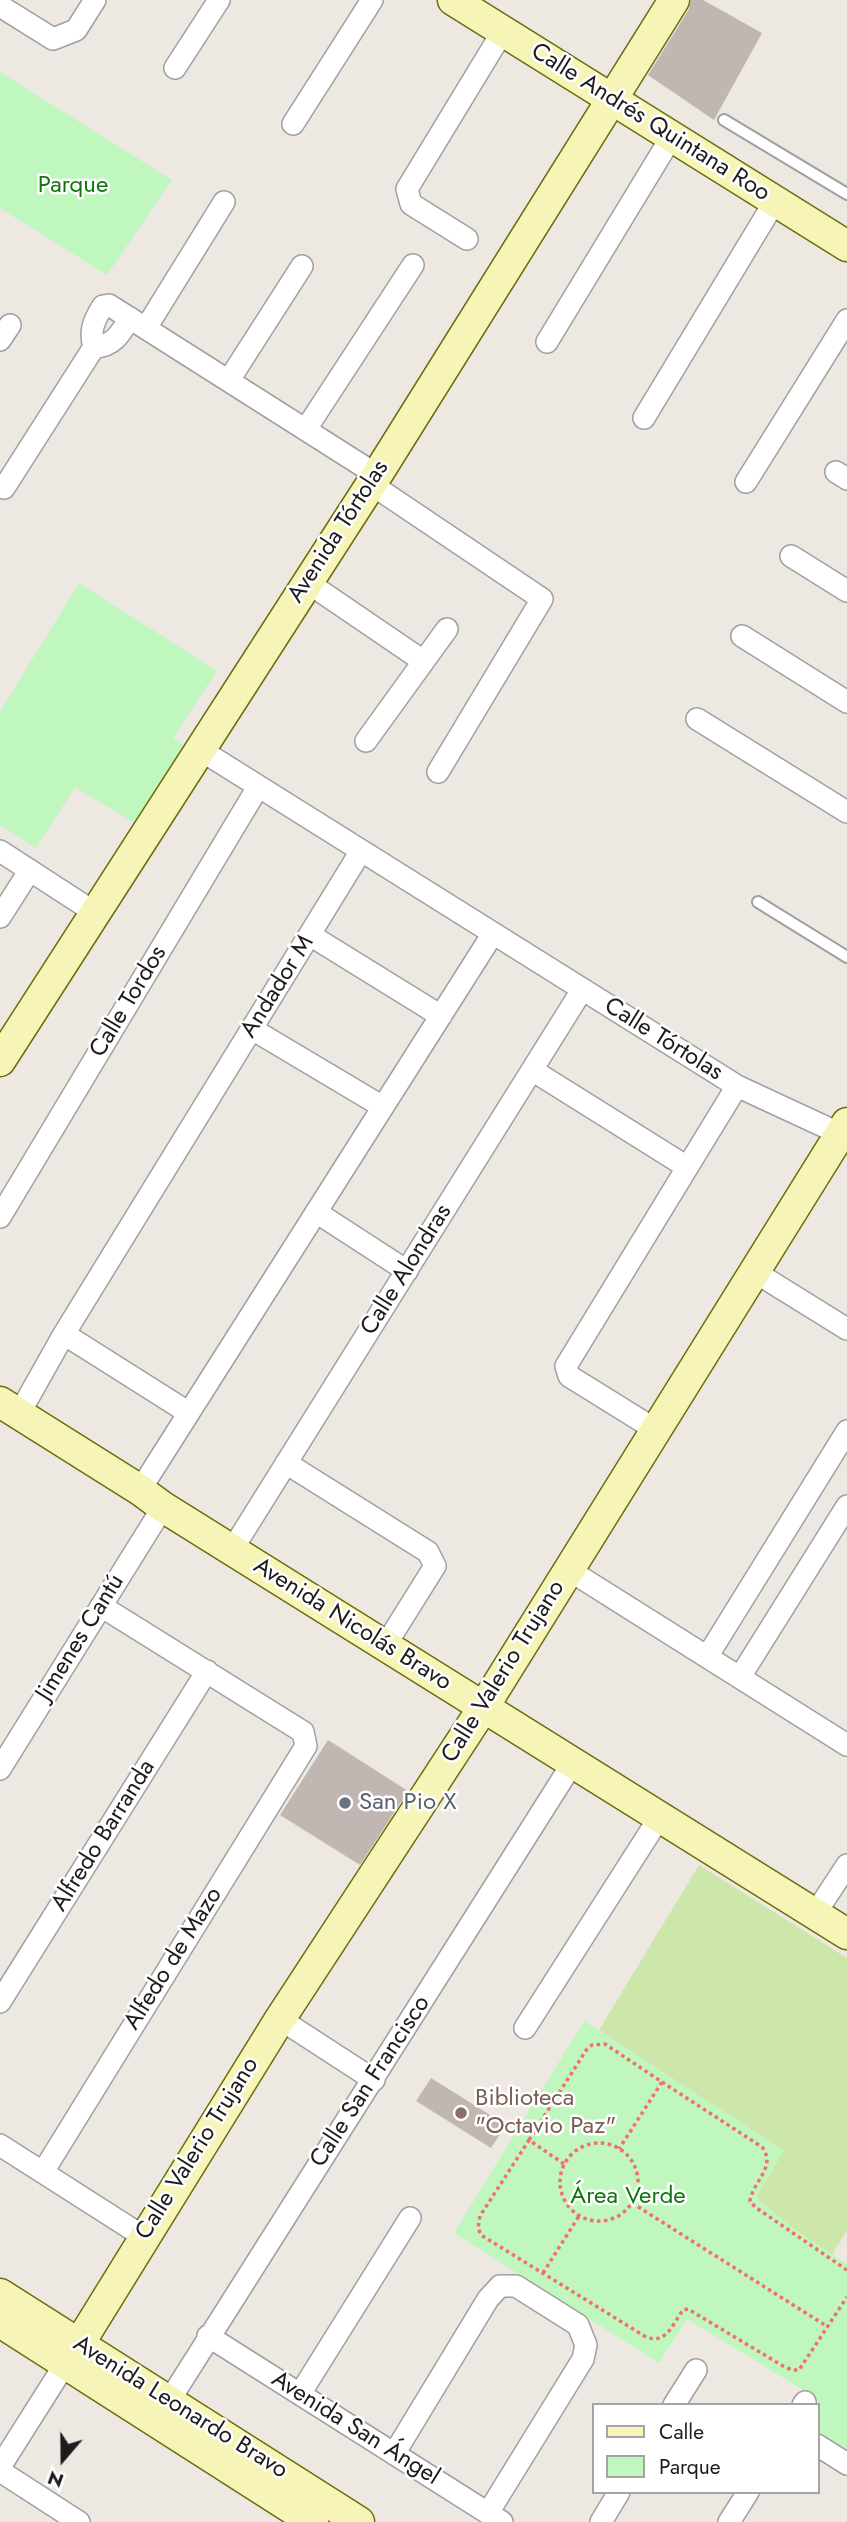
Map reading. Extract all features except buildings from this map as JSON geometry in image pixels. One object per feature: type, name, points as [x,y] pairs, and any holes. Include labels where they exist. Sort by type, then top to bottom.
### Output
[{"type":"street","points":[[0,6],[53,39],[76,30],[94,0]]},
{"type":"street","points":[[175,68],[219,0]]},
{"type":"street","points":[[293,124],[372,0]]},
{"type":"street","name":"Calle Andrés Quintana Roo","points":[[453,0],[847,246]]},
{"type":"street","name":"Avenida Tórtolas","points":[[0,1060],[374,479],[674,0]]},
{"type":"street","points":[[467,239],[411,204],[407,189],[503,31]]},
{"type":"street","points":[[547,342],[672,136]]},
{"type":"street","points":[[644,418],[775,201]]},
{"type":"street","points":[[4,488],[94,348],[110,344],[121,333],[138,323],[224,202]]},
{"type":"street","points":[[306,429],[413,265]]},
{"type":"street","points":[[229,380],[302,266]]},
{"type":"street","points":[[94,348],[91,337],[96,317],[103,306],[109,305],[306,429],[542,599],[438,772]]},
{"type":"street","points":[[746,482],[847,320]]},
{"type":"street","points":[[791,556],[847,591]]},
{"type":"street","points":[[307,582],[423,661]]},
{"type":"street","points":[[366,741],[447,629]]},
{"type":"street","points":[[741,636],[847,702]]},
{"type":"street","points":[[697,719],[847,812]]},
{"type":"street","name":"Calle Tórtolas","points":[[199,749],[737,1086],[845,1131]]},
{"type":"street","name":"Calle Tordos","points":[[0,1217],[258,787]]},
{"type":"street","points":[[0,851],[94,912]]},
{"type":"street","name":"Andador M","points":[[64,1334],[361,851]]},
{"type":"street","points":[[0,917],[30,870]]},
{"type":"street","points":[[310,935],[441,1016]]},
{"type":"street","points":[[152,1498],[189,1413],[492,935]]},
{"type":"street","name":"Calle Alondras","points":[[232,1550],[582,990]]},
{"type":"street","points":[[252,1029],[383,1107]]},
{"type":"street","points":[[532,1070],[687,1167]]},
{"type":"street","points":[[656,1430],[569,1376],[566,1366],[737,1086]]},
{"type":"street","name":"Calle Valerio Trujano","points":[[0,2469],[280,2019],[483,1708],[845,1131]]},
{"type":"street","points":[[316,1212],[407,1271]]},
{"type":"street","points":[[755,1272],[847,1329]]},
{"type":"street","points":[[9,1408],[64,1334],[189,1413]]},
{"type":"street","name":"Avenida Nicolás Bravo","points":[[9,1408],[572,1764],[847,1934]]},
{"type":"street","points":[[707,1657],[847,1431]]},
{"type":"street","points":[[286,1463],[428,1552],[435,1566],[385,1646]]},
{"type":"street","name":"Jimenes Cantú","points":[[0,1769],[101,1606],[152,1498]]},
{"type":"street","points":[[740,1677],[840,1532],[847,1506]]},
{"type":"street","points":[[569,1570],[847,1745]]},
{"type":"street","points":[[101,1606],[207,1671]]},
{"type":"street","name":"Alfedo de Mazo","points":[[43,2172],[306,1746],[303,1732],[207,1671]]},
{"type":"street","name":"Alfredo Barranda","points":[[0,2002],[207,1671]]},
{"type":"street","name":"Calle San Francisco","points":[[169,2401],[572,1764]]},
{"type":"street","points":[[525,2028],[659,1818]]},
{"type":"street","points":[[815,1914],[847,1865]]},
{"type":"street","points":[[280,2019],[374,2080]]},
{"type":"street","points":[[0,2145],[144,2237]]},
{"type":"street","points":[[300,2394],[410,2218]]},
{"type":"street","points":[[394,2454],[488,2299],[500,2286],[516,2286],[578,2325],[586,2345],[583,2359],[495,2518]]},
{"type":"street","name":"Avenida Leonardo Bravo","points":[[0,2294],[72,2353],[313,2522]]},
{"type":"street","name":"Avenida Leonardo Bravo","points":[[0,2322],[72,2353],[169,2401],[359,2522]]},
{"type":"street","name":"Avenida San Ángel","points":[[208,2336],[495,2518]]},
{"type":"street","points":[[675,2403],[696,2370]]},
{"type":"street","points":[[819,2446],[847,2464]]},
{"type":"street","points":[[0,2469],[79,2522]]},
{"type":"street","points":[[601,2522],[618,2494]]},
{"type":"street","points":[[729,2522],[747,2494]]},
{"type":"lane","points":[[724,120],[847,194]]},
{"type":"lane","points":[[758,902],[847,957]]},
{"type":"path","points":[[847,2270],[750,2201],[751,2193],[768,2163],[767,2154],[762,2147],[605,2045],[592,2045],[480,2216],[478,2228],[481,2235],[490,2241],[646,2337],[654,2340],[662,2338],[683,2310],[688,2309],[792,2370],[799,2370],[806,2362],[847,2297]]},
{"type":"path","points":[[619,2149],[662,2082]]},
{"type":"path","points":[[529,2140],[564,2164]]},
{"type":"path","points":[[601,2143],[619,2149],[634,2165],[638,2177],[637,2191],[632,2203],[623,2214],[611,2220],[598,2222],[579,2216],[566,2205],[561,2194],[559,2181],[564,2164],[576,2150],[587,2144],[601,2143]]},
{"type":"path","points":[[632,2203],[828,2327]]},
{"type":"path","points":[[543,2274],[579,2216]]},
{"type":"green space","name":"Parque","points":[[0,72],[172,180],[107,275],[0,208]]},
{"type":"green space","points":[[79,583],[217,671],[173,738],[184,745],[136,824],[75,787],[36,848],[0,825],[0,712]]},
{"type":"green space","points":[[699,1865],[847,1958],[847,2230],[832,2255],[790,2226],[756,2197],[783,2151],[599,2030]]},
{"type":"green space","name":"Área Verde","points":[[584,2021],[784,2151],[756,2197],[790,2226],[847,2264],[847,2452],[819,2434],[819,2403],[805,2403],[810,2394],[687,2319],[659,2363],[454,2233]]},
{"type":"place","name":"San Pio X","points":[[345,1803]]},
{"type":"place","name":"Biblioteca \"Octavio Paz\"","points":[[461,2113]]}]
